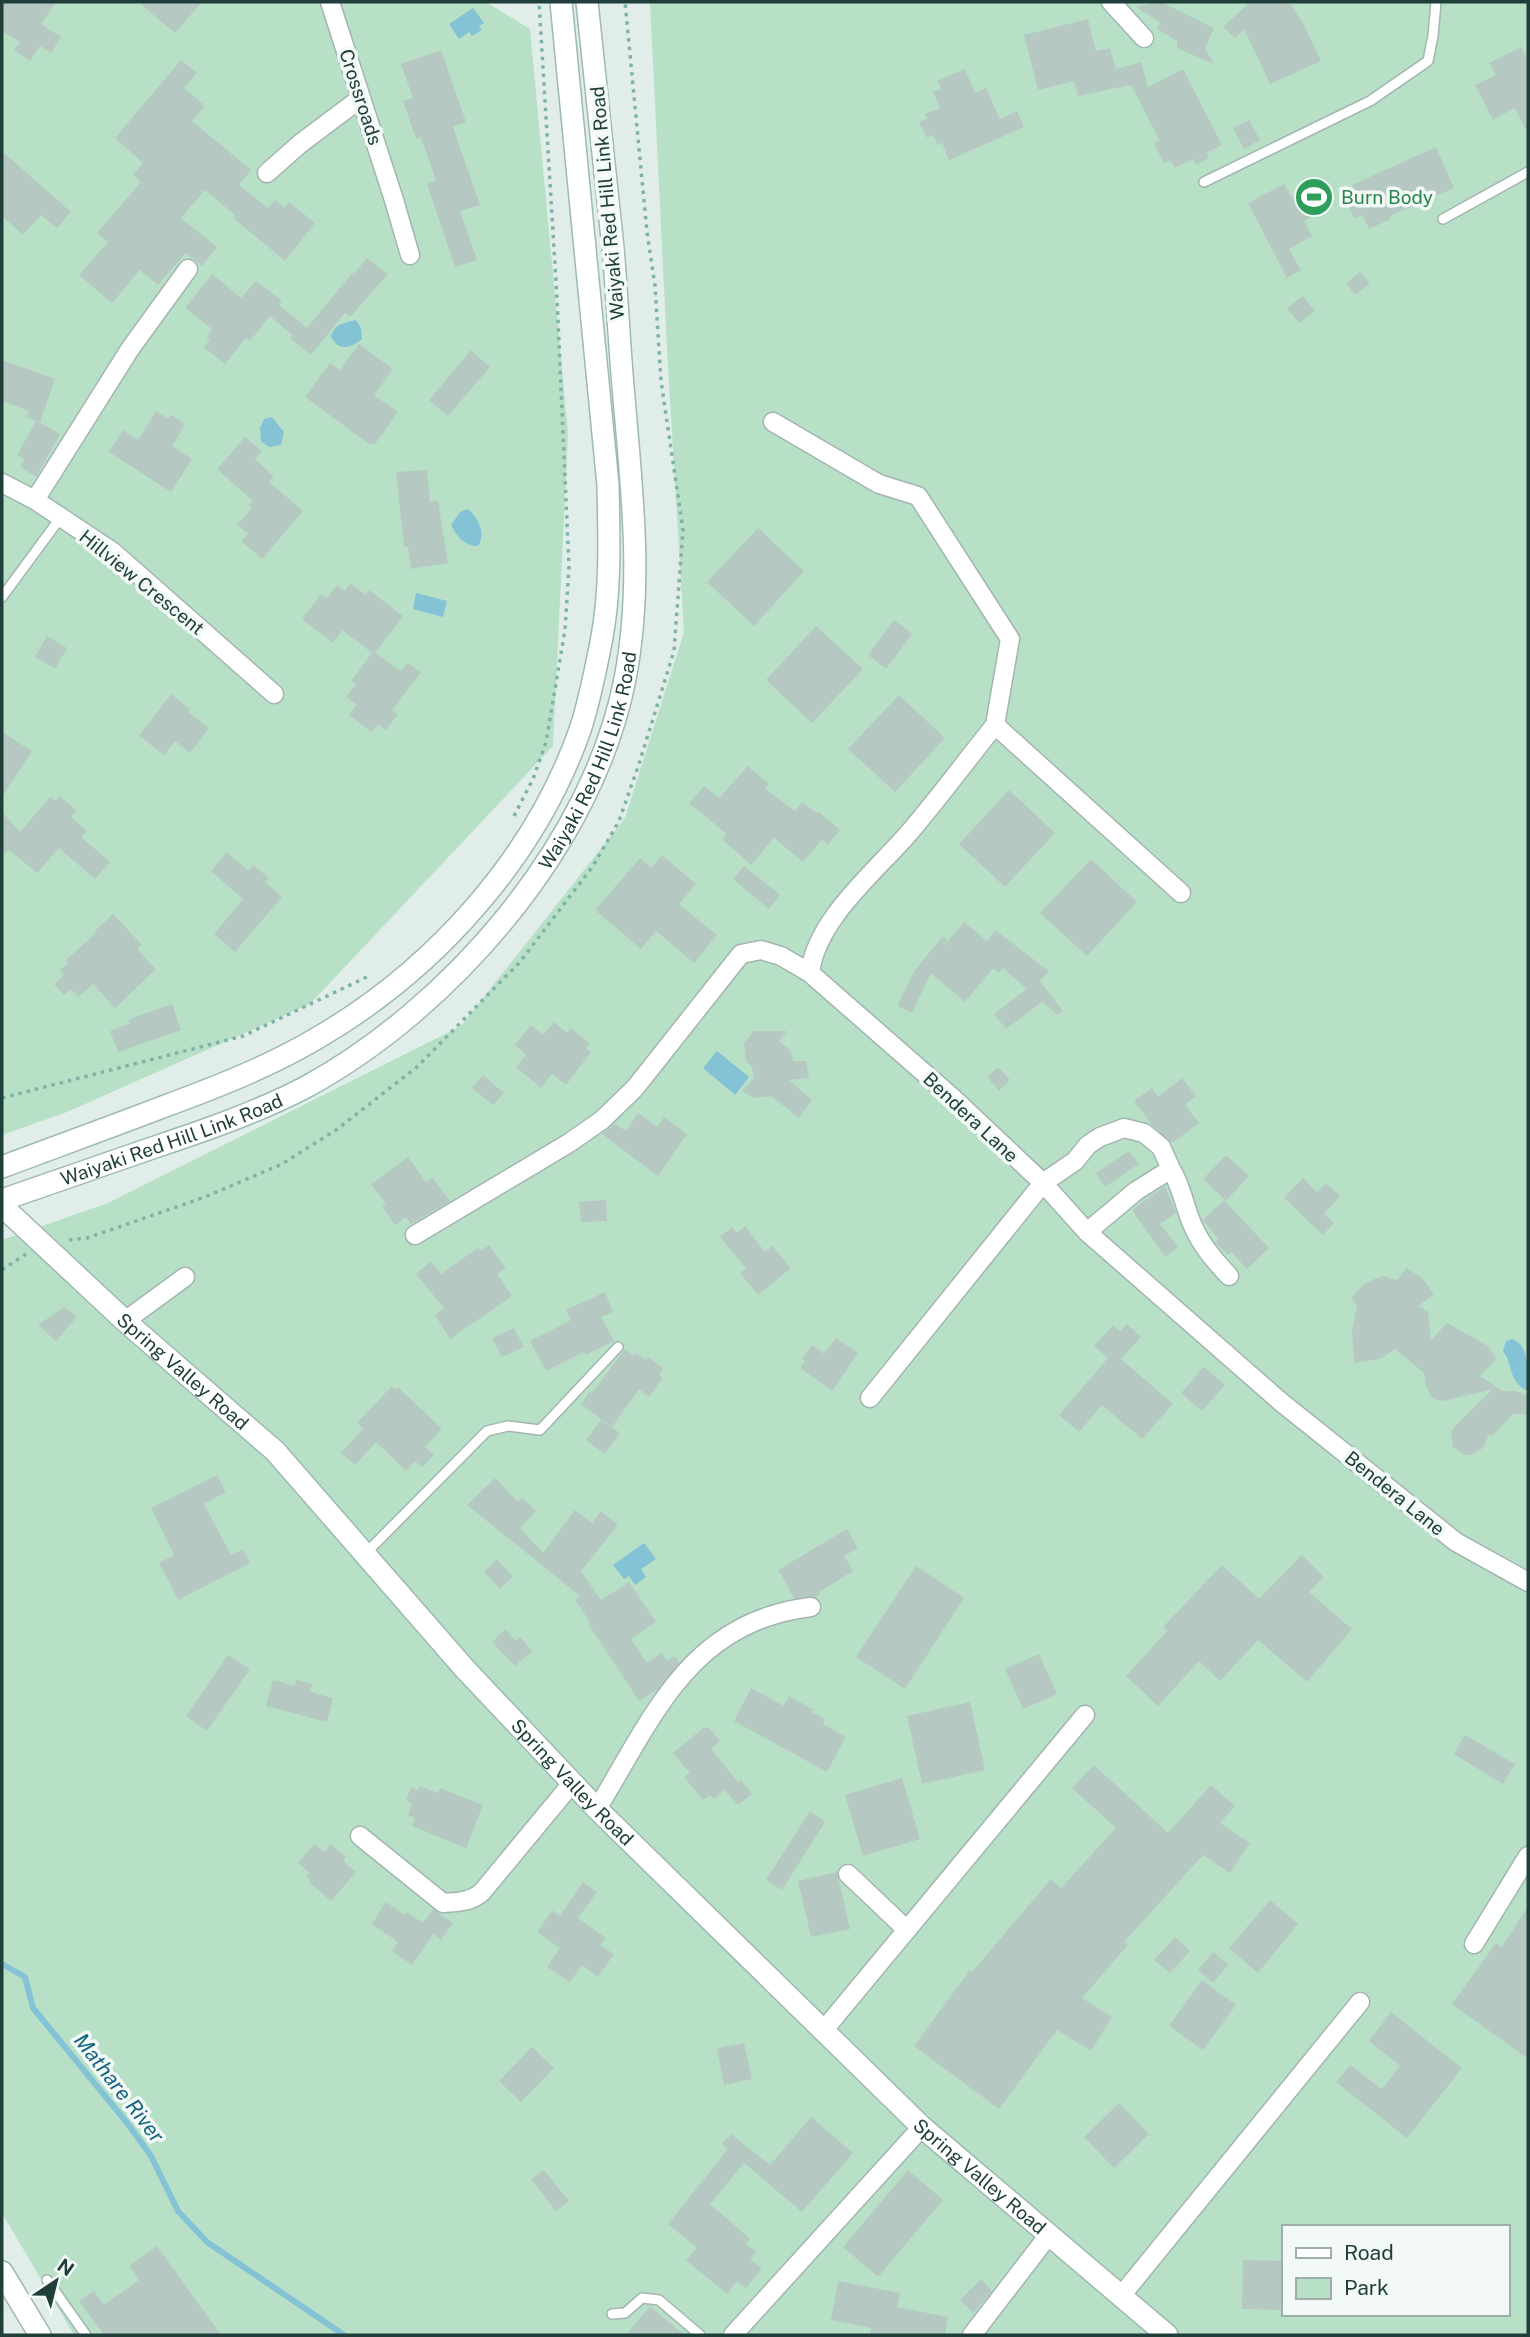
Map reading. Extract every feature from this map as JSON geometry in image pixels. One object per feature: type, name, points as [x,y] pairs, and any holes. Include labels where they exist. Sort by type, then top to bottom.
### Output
[{"type":"main road","name":"Waiyaki Red Hill Link Road","points":[[2,1167],[232,1082],[319,1037],[411,974],[475,908],[518,855],[566,764],[586,709],[603,635],[608,559],[608,485],[561,2]]},
{"type":"main road","name":"Waiyaki Red Hill Link Road","points":[[2,1200],[227,1123],[306,1087],[364,1049],[437,992],[476,954],[511,912],[551,856],[587,789],[610,739],[626,676],[636,568],[635,514],[622,385],[613,249],[587,2]]},
{"type":"main road","name":"Spring Valley Road","points":[[2,1206],[125,1321],[275,1451],[465,1669],[597,1809],[922,2127],[1167,2335]]},
{"type":"main road","points":[[2,2272],[40,2335]]},
{"type":"street","name":"Crossroads","points":[[330,2],[410,255]]},
{"type":"street","points":[[1111,2],[1144,38]]},
{"type":"street","points":[[267,173],[301,143],[361,98]]},
{"type":"street","points":[[35,500],[130,349],[188,269]]},
{"type":"street","points":[[772,422],[879,484],[918,496],[1010,639],[995,725],[908,834],[856,891],[822,934],[812,954],[810,973]]},
{"type":"street","name":"Hillview Crescent","points":[[2,483],[35,500],[113,552],[274,694]]},
{"type":"street","points":[[995,725],[1181,893]]},
{"type":"street","name":"Bendera Lane","points":[[415,1235],[569,1143],[602,1120],[635,1088],[741,954],[761,950],[781,956],[810,973],[954,1099],[1043,1183],[1087,1232],[1282,1402],[1456,1542],[1528,1581]]},
{"type":"street","points":[[870,1398],[1043,1183],[1075,1161],[1088,1145],[1100,1136],[1124,1128],[1144,1133],[1161,1147],[1180,1183],[1196,1232],[1207,1252],[1229,1276]]},
{"type":"street","points":[[1087,1232],[1136,1191],[1171,1169]]},
{"type":"street","points":[[125,1321],[185,1277]]},
{"type":"street","points":[[597,1809],[677,1681],[705,1651],[723,1637],[752,1622],[788,1609],[811,1607]]},
{"type":"street","points":[[823,2031],[1085,1715]]},
{"type":"street","points":[[360,1836],[443,1903],[462,1902],[475,1898],[482,1892],[573,1782]]},
{"type":"street","points":[[1474,1944],[1528,1856]]},
{"type":"street","points":[[848,1874],[907,1930]]},
{"type":"street","points":[[1121,2297],[1360,2002]]},
{"type":"street","points":[[733,2335],[922,2127]]},
{"type":"street","points":[[972,2335],[1048,2236]]},
{"type":"lane","points":[[1204,181],[1370,101],[1428,61],[1436,2]]},
{"type":"lane","points":[[1443,219],[1528,172]]},
{"type":"lane","points":[[2,597],[61,517]]},
{"type":"lane","points":[[365,1554],[487,1431],[508,1426],[540,1430],[618,1347]]},
{"type":"lane","points":[[47,2280],[86,2335]]},
{"type":"lane","points":[[612,2314],[625,2313],[642,2298],[659,2300],[700,2335]]},
{"type":"path","points":[[511,823],[533,779],[546,742],[565,630],[569,567],[539,2]]},
{"type":"path","points":[[2,1270],[41,1243],[87,1238],[205,1197],[282,1164],[336,1130],[417,1066],[520,962],[593,866],[619,821],[674,652],[683,530],[661,380],[655,286],[647,232],[625,2]]},
{"type":"path","points":[[2,1098],[243,1036],[372,975]]},
{"type":"green space","points":[[2,2],[486,2],[530,29],[568,434],[553,746],[310,1004],[67,1112],[2,1135]]},
{"type":"green space","points":[[650,2],[1528,2],[1528,2335],[74,2335],[2,2213],[2,1240],[108,1203],[461,1026],[625,818],[684,632]]},
{"type":"water","points":[[473,8],[484,23],[479,26],[482,30],[472,36],[469,32],[459,39],[449,24]]},
{"type":"water","points":[[356,320],[361,328],[362,339],[345,347],[334,342],[331,337],[340,324]]},
{"type":"water","points":[[272,417],[284,432],[281,445],[269,447],[261,441],[260,428],[264,419]]},
{"type":"water","points":[[468,509],[480,527],[478,546],[462,540],[451,525],[460,512]]},
{"type":"water","points":[[416,593],[447,601],[443,617],[413,609]]},
{"type":"water","points":[[717,1051],[749,1077],[735,1095],[703,1068]]},
{"type":"water","points":[[1512,1339],[1518,1342],[1525,1353],[1528,1391],[1517,1383],[1503,1351],[1506,1341]]},
{"type":"water","points":[[644,1543],[656,1559],[641,1569],[646,1577],[635,1585],[629,1576],[624,1579],[613,1565]]},
{"type":"building","points":[[2,2],[56,2],[41,24],[61,37],[51,53],[40,46],[30,61],[14,50],[20,42],[2,31]]},
{"type":"building","points":[[138,2],[202,2],[175,33]]},
{"type":"building","points":[[1161,2],[1214,28],[1205,48],[1214,64],[1177,48],[1177,41],[1157,29],[1160,22],[1136,7]]},
{"type":"building","points":[[1250,2],[1289,2],[1304,25],[1321,61],[1270,84],[1244,29],[1235,38],[1223,27]]},
{"type":"building","points":[[1088,19],[1096,51],[1110,48],[1116,69],[1141,62],[1148,87],[1183,69],[1222,145],[1206,153],[1209,158],[1196,165],[1193,159],[1175,168],[1170,160],[1164,163],[1154,144],[1160,141],[1131,85],[1078,96],[1074,81],[1038,90],[1024,35]]},
{"type":"building","points":[[1521,47],[1528,62],[1528,134],[1515,108],[1493,120],[1475,85],[1496,75],[1489,63]]},
{"type":"building","points":[[441,50],[466,122],[453,127],[480,205],[460,211],[477,260],[455,267],[427,184],[436,180],[421,137],[416,139],[403,101],[413,98],[401,64]]},
{"type":"building","points":[[181,60],[197,73],[184,88],[205,106],[192,121],[251,170],[239,185],[268,208],[275,200],[285,208],[289,202],[315,223],[285,261],[233,218],[235,215],[205,190],[181,218],[217,247],[202,266],[186,253],[158,285],[140,270],[112,303],[79,275],[108,242],[97,233],[141,182],[133,175],[143,163],[115,138]]},
{"type":"building","points":[[965,69],[975,93],[986,88],[1000,119],[1017,111],[1024,127],[949,160],[942,143],[938,145],[933,135],[927,138],[919,122],[927,119],[925,114],[940,108],[933,92],[941,89],[937,81]]},
{"type":"building","points":[[1249,120],[1260,140],[1244,149],[1233,128]]},
{"type":"building","points":[[1436,147],[1454,188],[1390,216],[1391,219],[1369,229],[1362,215],[1354,218],[1348,204],[1358,199],[1352,185]]},
{"type":"building","points":[[2,151],[71,212],[57,228],[41,215],[23,235],[2,216]]},
{"type":"building","points":[[1284,184],[1292,198],[1299,195],[1311,217],[1304,221],[1312,236],[1289,249],[1301,270],[1287,278],[1248,203]]},
{"type":"building","points":[[367,258],[388,274],[350,317],[345,313],[311,355],[290,338],[293,336],[270,316],[250,341],[246,338],[225,364],[204,347],[210,339],[207,336],[212,329],[185,308],[212,274],[241,298],[256,281],[282,301],[279,305],[307,328]]},
{"type":"building","points":[[1360,272],[1370,283],[1355,295],[1346,283]]},
{"type":"building","points":[[1303,296],[1315,311],[1299,323],[1287,308]]},
{"type":"building","points":[[359,344],[393,369],[374,395],[398,412],[375,444],[369,444],[305,397],[330,363],[340,370]]},
{"type":"building","points":[[471,350],[490,367],[448,416],[429,400]]},
{"type":"building","points":[[2,360],[55,379],[40,422],[37,421],[60,434],[36,477],[20,467],[24,459],[17,455],[36,421],[26,417],[29,411],[2,401]]},
{"type":"building","points":[[156,411],[169,419],[171,415],[185,424],[172,446],[192,459],[171,492],[109,452],[123,430],[138,440]]},
{"type":"building","points":[[245,437],[262,451],[255,459],[274,477],[269,482],[303,511],[262,559],[241,541],[248,534],[237,525],[252,508],[248,506],[253,501],[217,469]]},
{"type":"building","points":[[427,470],[430,502],[438,501],[448,563],[411,569],[408,547],[404,547],[396,472]]},
{"type":"building","points":[[758,528],[804,571],[754,626],[707,582]]},
{"type":"building","points":[[350,583],[366,595],[369,590],[403,616],[375,653],[401,671],[408,663],[421,672],[392,710],[398,714],[386,730],[378,724],[371,732],[349,715],[357,705],[346,697],[356,684],[351,681],[372,653],[342,630],[333,643],[302,619],[321,594],[327,598],[337,585],[345,591]]},
{"type":"building","points":[[894,620],[912,634],[886,669],[868,655]]},
{"type":"building","points":[[816,626],[863,669],[812,723],[766,680]]},
{"type":"building","points":[[47,636],[67,648],[55,669],[35,657]]},
{"type":"building","points":[[171,694],[209,728],[190,753],[175,741],[164,755],[139,736]]},
{"type":"building","points":[[899,695],[945,738],[895,792],[848,749]]},
{"type":"building","points":[[2,732],[32,751],[2,797]]},
{"type":"building","points":[[748,766],[769,784],[765,789],[795,811],[802,802],[817,813],[818,811],[840,830],[828,845],[822,840],[803,862],[774,838],[751,865],[722,839],[727,834],[689,803],[704,786],[719,798]]},
{"type":"building","points":[[1009,790],[1055,833],[1005,887],[959,844]]},
{"type":"building","points":[[60,796],[77,811],[71,817],[87,831],[81,837],[110,862],[95,879],[59,848],[37,873],[9,850],[2,854],[2,812],[20,832],[50,797],[56,801]]},
{"type":"building","points":[[227,852],[249,871],[253,865],[269,878],[265,882],[282,897],[235,952],[214,934],[243,899],[211,871]]},
{"type":"building","points":[[662,855],[696,884],[679,904],[717,935],[694,963],[656,931],[641,949],[595,910],[640,858],[651,868]]},
{"type":"building","points":[[1091,859],[1137,902],[1087,956],[1040,913]]},
{"type":"building","points":[[744,866],[780,895],[769,909],[733,879]]},
{"type":"building","points":[[113,914],[142,945],[137,949],[156,969],[115,1008],[93,984],[78,997],[71,989],[64,995],[54,984],[64,975],[60,970],[68,963],[66,960]]},
{"type":"building","points":[[964,922],[987,941],[995,930],[1049,971],[1040,981],[1063,1011],[1058,1015],[1042,1002],[1006,1029],[994,1014],[1027,989],[1003,968],[999,973],[993,968],[965,1002],[931,973],[912,1013],[897,1006],[915,970],[942,937],[947,939],[943,947]]},
{"type":"building","points":[[172,1004],[181,1030],[118,1052],[110,1031],[130,1023],[127,1020]]},
{"type":"building","points":[[554,1022],[567,1033],[571,1028],[590,1044],[586,1048],[591,1052],[566,1085],[552,1074],[541,1088],[516,1067],[526,1055],[515,1045],[531,1025],[543,1035]]},
{"type":"building","points":[[754,1031],[787,1031],[779,1041],[791,1051],[793,1061],[806,1061],[809,1078],[789,1080],[812,1100],[799,1118],[771,1096],[753,1098],[742,1091],[754,1078],[752,1067],[746,1061],[744,1043]]},
{"type":"building","points":[[998,1067],[1010,1080],[999,1091],[987,1077]]},
{"type":"building","points":[[483,1075],[504,1093],[493,1105],[472,1088]]},
{"type":"building","points":[[1182,1078],[1196,1096],[1185,1105],[1199,1123],[1172,1143],[1152,1125],[1134,1101],[1152,1088],[1158,1097]]},
{"type":"building","points":[[638,1113],[657,1127],[664,1117],[687,1134],[658,1176],[602,1134],[615,1124],[626,1131]]},
{"type":"building","points":[[1129,1151],[1139,1164],[1105,1187],[1096,1173]]},
{"type":"building","points":[[1226,1155],[1249,1176],[1226,1201],[1203,1179]]},
{"type":"building","points":[[408,1157],[426,1182],[432,1177],[450,1201],[411,1224],[406,1217],[395,1225],[382,1206],[386,1204],[371,1184]]},
{"type":"building","points":[[1303,1178],[1317,1192],[1326,1183],[1340,1196],[1324,1214],[1334,1223],[1323,1235],[1284,1198]]},
{"type":"building","points":[[1165,1186],[1176,1213],[1160,1224],[1178,1247],[1165,1257],[1132,1210]]},
{"type":"building","points":[[606,1200],[607,1221],[581,1222],[579,1202]]},
{"type":"building","points":[[1224,1200],[1269,1248],[1247,1269],[1231,1252],[1228,1255],[1215,1242],[1218,1239],[1203,1220]]},
{"type":"building","points":[[745,1226],[765,1252],[772,1246],[791,1268],[758,1295],[740,1273],[746,1268],[720,1237],[732,1227],[737,1233]]},
{"type":"building","points":[[489,1245],[506,1268],[497,1274],[512,1296],[450,1339],[435,1315],[444,1308],[416,1274],[431,1261],[441,1274],[478,1248],[480,1251]]},
{"type":"building","points":[[1407,1268],[1422,1278],[1434,1294],[1418,1306],[1428,1312],[1431,1340],[1447,1323],[1488,1346],[1497,1359],[1480,1376],[1503,1391],[1516,1391],[1528,1396],[1528,1414],[1513,1414],[1493,1435],[1489,1434],[1483,1448],[1471,1455],[1464,1455],[1453,1447],[1451,1433],[1493,1389],[1443,1401],[1433,1399],[1426,1387],[1424,1373],[1395,1349],[1380,1359],[1354,1363],[1352,1331],[1357,1305],[1351,1298],[1365,1283],[1382,1276],[1397,1280]]},
{"type":"building","points":[[605,1292],[613,1312],[601,1317],[614,1341],[546,1371],[530,1341],[571,1320],[566,1310]]},
{"type":"building","points":[[64,1307],[77,1317],[56,1341],[38,1325]]},
{"type":"building","points":[[1127,1324],[1141,1337],[1121,1359],[1173,1404],[1142,1439],[1102,1405],[1079,1432],[1059,1415],[1108,1358],[1094,1346],[1113,1325],[1120,1332]]},
{"type":"building","points":[[514,1328],[524,1347],[502,1357],[492,1338]]},
{"type":"building","points":[[836,1338],[858,1353],[832,1391],[800,1368],[805,1361],[802,1359],[812,1345],[824,1354]]},
{"type":"building","points":[[625,1349],[634,1356],[636,1353],[646,1360],[648,1357],[663,1368],[659,1375],[663,1378],[649,1397],[639,1389],[612,1427],[581,1404]]},
{"type":"building","points":[[1204,1367],[1225,1385],[1202,1411],[1181,1393]]},
{"type":"building","points":[[392,1386],[396,1389],[398,1387],[442,1429],[425,1447],[434,1455],[422,1467],[415,1461],[406,1471],[376,1442],[355,1465],[341,1453],[363,1429],[357,1423]]},
{"type":"building","points":[[601,1420],[620,1433],[605,1454],[586,1440]]},
{"type":"building","points":[[217,1475],[226,1492],[204,1504],[231,1555],[243,1549],[250,1563],[178,1600],[159,1563],[174,1555],[151,1508]]},
{"type":"building","points":[[495,1478],[518,1502],[522,1498],[536,1511],[520,1528],[543,1553],[575,1510],[592,1523],[601,1511],[618,1525],[581,1571],[601,1600],[629,1582],[656,1622],[631,1639],[647,1663],[662,1653],[667,1661],[675,1656],[679,1663],[658,1689],[639,1701],[588,1624],[590,1622],[575,1600],[580,1596],[467,1505]]},
{"type":"building","points":[[847,1529],[858,1548],[844,1556],[853,1571],[815,1597],[795,1599],[778,1570]]},
{"type":"building","points":[[1302,1555],[1324,1577],[1309,1592],[1352,1629],[1307,1682],[1258,1640],[1220,1681],[1199,1661],[1158,1706],[1126,1676],[1167,1631],[1163,1627],[1222,1565],[1259,1599]]},
{"type":"building","points":[[497,1559],[513,1577],[500,1589],[484,1572]]},
{"type":"building","points":[[916,1566],[964,1598],[905,1689],[856,1657]]},
{"type":"building","points":[[505,1629],[516,1641],[520,1637],[532,1651],[515,1666],[492,1642]]},
{"type":"building","points":[[1039,1654],[1057,1694],[1023,1709],[1005,1669]]},
{"type":"building","points":[[228,1655],[250,1669],[207,1731],[186,1716]]},
{"type":"building","points":[[273,1680],[295,1686],[296,1680],[312,1684],[310,1692],[333,1698],[327,1722],[266,1706]]},
{"type":"building","points":[[751,1688],[784,1706],[789,1696],[814,1710],[812,1712],[825,1719],[823,1724],[846,1737],[827,1772],[734,1721]]},
{"type":"building","points":[[970,1702],[985,1770],[922,1784],[907,1716]]},
{"type":"building","points":[[703,1728],[709,1728],[720,1741],[711,1749],[738,1782],[741,1780],[752,1794],[738,1805],[725,1790],[714,1799],[710,1795],[703,1800],[684,1777],[690,1773],[673,1753]]},
{"type":"building","points":[[1465,1735],[1515,1764],[1503,1784],[1454,1754]]},
{"type":"building","points":[[1094,1765],[1168,1833],[1211,1785],[1235,1806],[1220,1823],[1250,1843],[1230,1873],[1203,1855],[1124,1942],[1128,1945],[1082,1998],[1112,2017],[1091,2051],[1057,2030],[999,2109],[914,2046],[970,1970],[972,1972],[1051,1879],[1061,1888],[1116,1828],[1072,1788]]},
{"type":"building","points":[[902,1778],[920,1839],[863,1856],[845,1795]]},
{"type":"building","points":[[420,1786],[438,1793],[440,1788],[483,1805],[466,1848],[412,1826],[415,1818],[408,1815],[412,1803],[406,1800],[411,1787],[418,1790]]},
{"type":"building","points":[[810,1811],[825,1822],[782,1890],[766,1880]]},
{"type":"building","points":[[314,1844],[324,1852],[331,1844],[346,1857],[343,1861],[356,1872],[331,1901],[309,1882],[311,1880],[306,1876],[310,1873],[298,1863]]},
{"type":"building","points":[[837,1872],[850,1929],[811,1937],[798,1881]]},
{"type":"building","points":[[583,1882],[597,1892],[578,1918],[606,1938],[600,1945],[614,1954],[598,1977],[582,1965],[570,1982],[547,1967],[560,1948],[537,1932],[552,1910],[560,1916]]},
{"type":"building","points":[[1270,1900],[1298,1924],[1258,1973],[1229,1948]]},
{"type":"building","points":[[386,1902],[423,1923],[433,1909],[453,1923],[441,1940],[433,1934],[412,1965],[392,1951],[398,1942],[372,1924]]},
{"type":"building","points":[[1528,1906],[1528,2059],[1452,2004],[1496,1943],[1502,1947]]},
{"type":"building","points":[[1175,1937],[1190,1951],[1170,1973],[1154,1960]]},
{"type":"building","points":[[1213,1952],[1228,1965],[1213,1983],[1198,1970]]},
{"type":"building","points":[[1202,1980],[1236,2005],[1203,2050],[1169,2026]]},
{"type":"building","points":[[1391,2012],[1462,2068],[1407,2138],[1336,2082],[1350,2065],[1382,2089],[1400,2066],[1369,2041]]},
{"type":"building","points":[[744,2043],[752,2079],[724,2085],[717,2048]]},
{"type":"building","points":[[532,2047],[554,2068],[521,2102],[499,2081]]},
{"type":"building","points":[[1119,2103],[1149,2134],[1114,2168],[1084,2137]]},
{"type":"building","points":[[811,2117],[853,2153],[802,2212],[744,2163],[710,2204],[750,2239],[746,2244],[756,2252],[750,2259],[762,2269],[746,2288],[737,2281],[727,2294],[686,2260],[697,2248],[668,2224],[728,2149],[722,2144],[731,2134],[770,2165]]},
{"type":"building","points":[[544,2170],[569,2201],[556,2211],[531,2179]]},
{"type":"building","points":[[908,2170],[943,2200],[878,2277],[843,2247]]},
{"type":"building","points":[[157,2246],[221,2335],[104,2335],[79,2301],[94,2291],[104,2305],[139,2280],[129,2266]]},
{"type":"building","points":[[1243,2260],[1282,2261],[1282,2310],[1242,2309]]},
{"type":"building","points":[[981,2279],[992,2291],[973,2313],[960,2300]]},
{"type":"building","points":[[838,2281],[900,2293],[897,2307],[948,2317],[945,2335],[870,2335],[871,2328],[831,2320]]},
{"type":"building","points":[[650,2306],[684,2335],[626,2335]]},
{"type":"waterway","name":"Mathare River","points":[[2,1964],[25,1977],[33,2008],[151,2156],[178,2211],[207,2242],[344,2335]]},
{"type":"place","name":"Burn Body","points":[[1314,197]]}]
